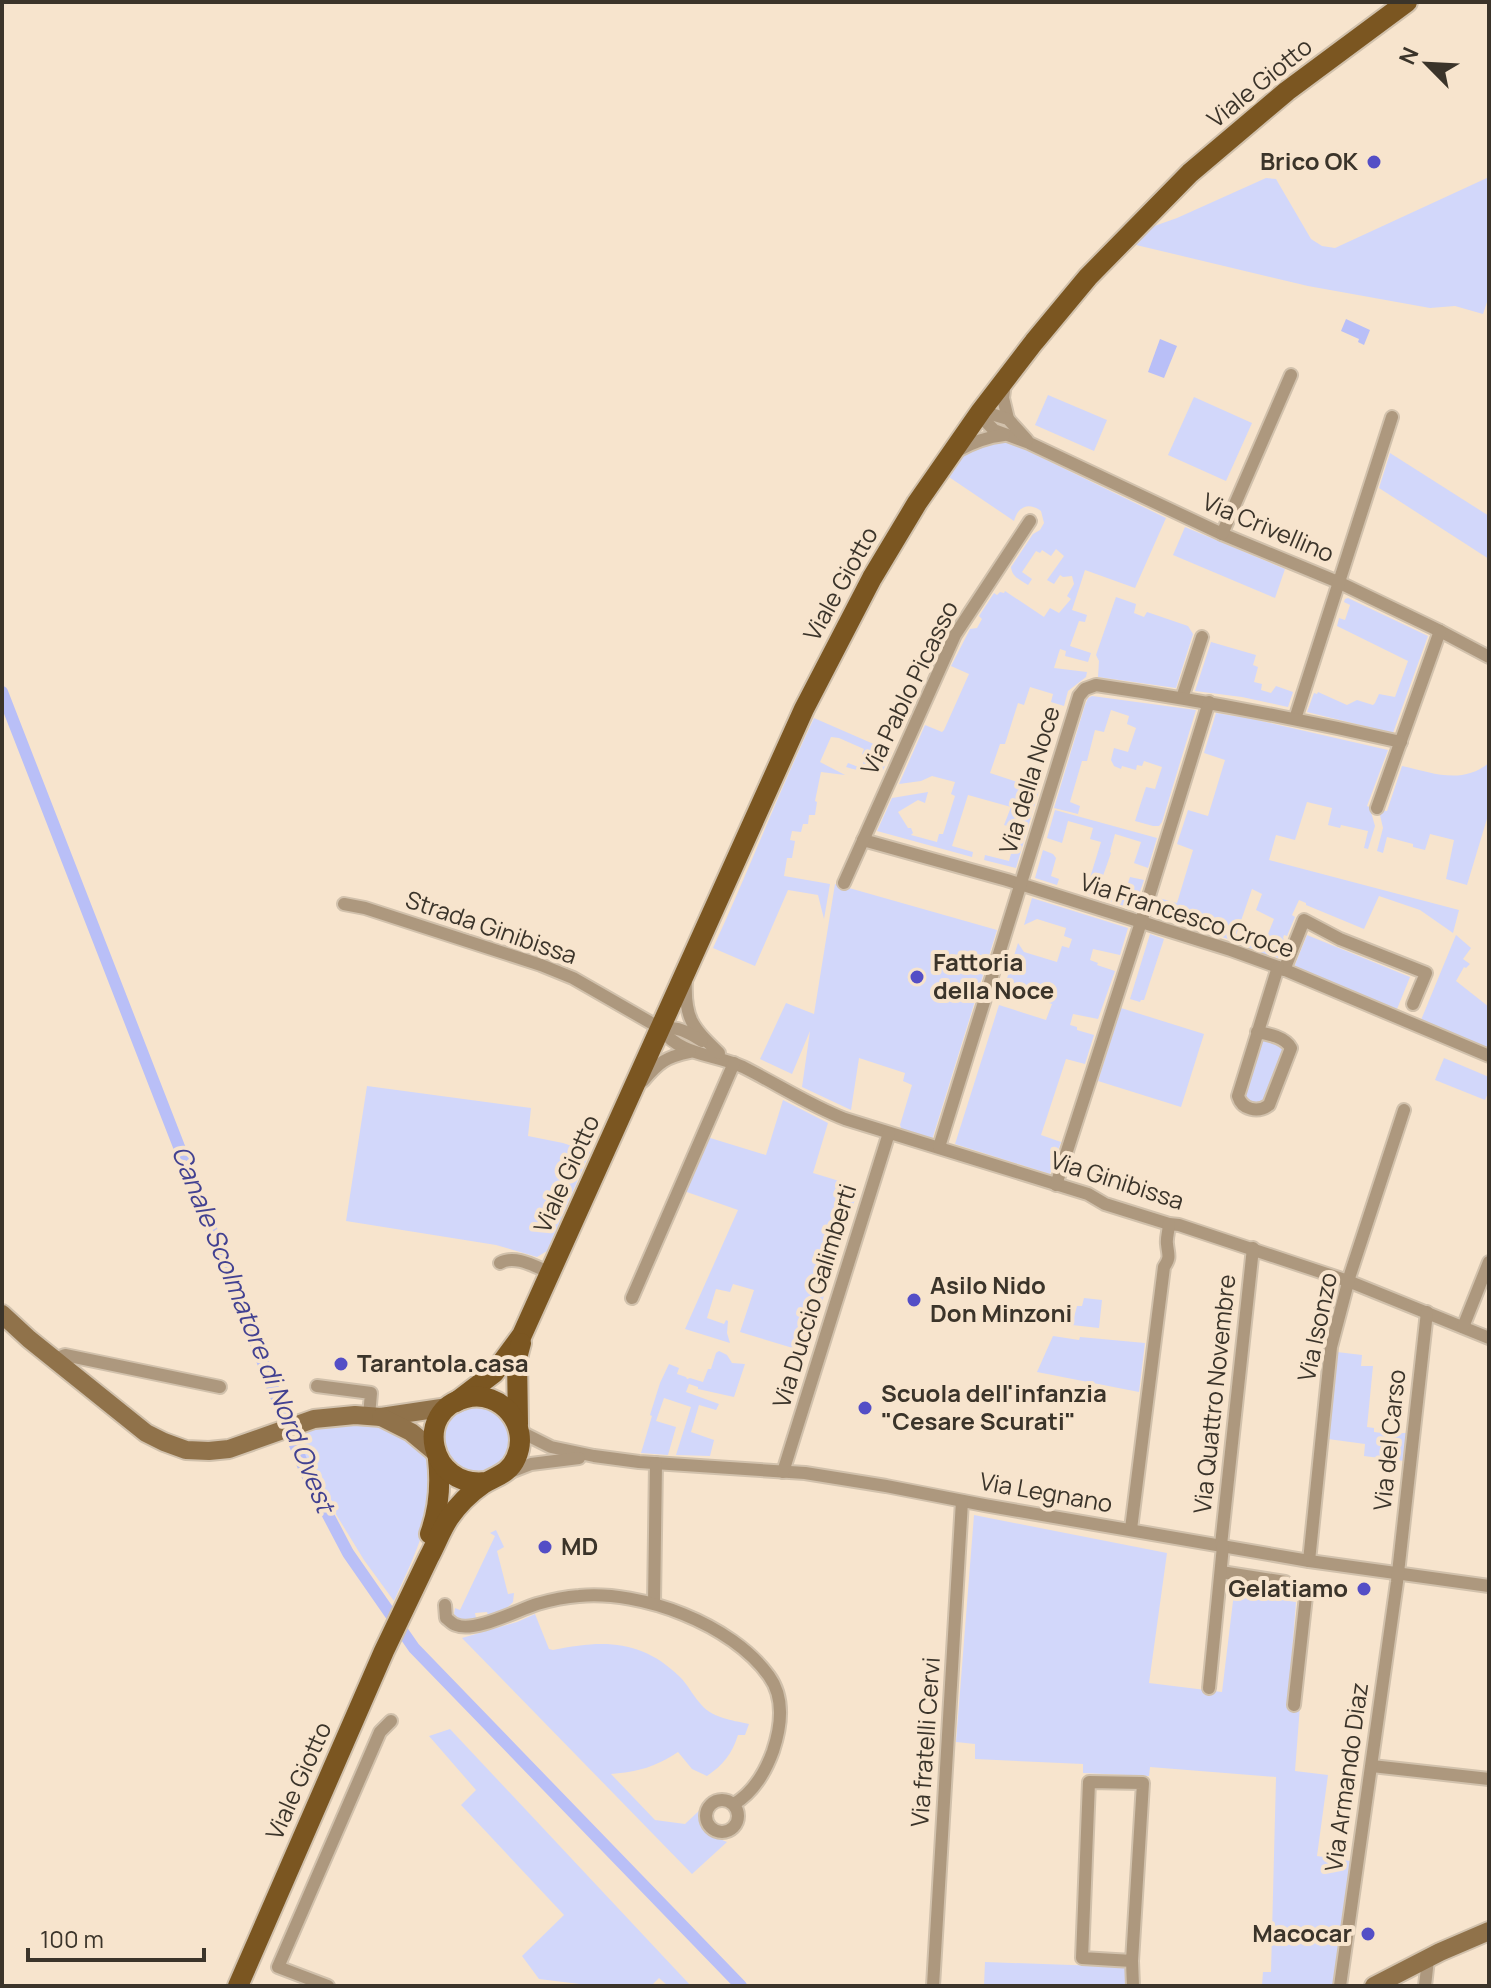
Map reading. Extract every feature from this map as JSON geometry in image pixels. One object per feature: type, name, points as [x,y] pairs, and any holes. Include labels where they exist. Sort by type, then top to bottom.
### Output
[{"type":"main road","name":"Viale Giotto","points":[[408,1598],[438,1512],[440,1475],[434,1441],[441,1415],[494,1373],[522,1335],[804,709],[872,578],[917,503],[1005,379],[1088,277],[1190,173],[1287,91],[1407,2]]},
{"type":"main road","name":"Viale Giotto","points":[[238,1986],[384,1651],[448,1519],[465,1499],[516,1459],[519,1449],[517,1358],[522,1335]]},
{"type":"main road","points":[[452,1404],[467,1397],[492,1399],[510,1411],[518,1428]]},
{"type":"main road","points":[[437,1456],[448,1472],[460,1480],[471,1483],[495,1478]]},
{"type":"street","points":[[1222,534],[1291,375]]},
{"type":"street","points":[[981,411],[1008,419],[1003,398],[1005,379]]},
{"type":"street","name":"Via Crivellino","points":[[981,411],[994,430],[1029,443],[1222,534],[1338,582],[1489,657]]},
{"type":"street","points":[[1295,719],[1392,417]]},
{"type":"street","name":"Via Crivellino","points":[[1008,419],[1029,443]]},
{"type":"street","points":[[951,455],[972,442],[1007,435]]},
{"type":"street","name":"Via Pablo Picasso","points":[[844,883],[955,635],[1030,521]]},
{"type":"street","points":[[1377,808],[1440,631]]},
{"type":"street","points":[[1182,698],[1202,637]]},
{"type":"street","name":"Via della Noce","points":[[939,1147],[1079,696],[1085,689],[1096,685],[1209,702],[1401,742]]},
{"type":"street","points":[[1056,1185],[1209,702]]},
{"type":"street","name":"Via Francesco Croce","points":[[863,840],[1021,884],[1231,950],[1489,1056]]},
{"type":"street","name":"Strada Ginibissa","points":[[344,904],[541,965],[573,978],[660,1028]]},
{"type":"street","points":[[1257,1032],[1284,1041],[1291,1048],[1269,1105],[1260,1110],[1242,1104],[1238,1096],[1257,1032],[1304,920],[1340,939],[1426,973],[1413,1004]]},
{"type":"street","name":"Via Ginibissa","points":[[686,970],[688,1016],[697,1032],[719,1053]]},
{"type":"street","name":"Via Ginibissa","points":[[660,1028],[669,1040],[691,1052],[734,1063]]},
{"type":"street","name":"Via Ginibissa","points":[[660,1028],[683,1029],[734,1063],[826,1112],[1088,1194],[1105,1204],[1253,1248],[1348,1281],[1489,1338]]},
{"type":"street","points":[[630,1095],[657,1064],[691,1052]]},
{"type":"street","points":[[632,1298],[734,1063]]},
{"type":"street","name":"Via Isonzo","points":[[1309,1561],[1331,1347],[1348,1281],[1404,1110]]},
{"type":"street","name":"Via Duccio Galimberti","points":[[783,1472],[889,1133]]},
{"type":"street","points":[[1131,1529],[1164,1267],[1170,1251],[1167,1244],[1169,1224]]},
{"type":"street","name":"Via Quattro Novembre","points":[[1209,1688],[1253,1248]]},
{"type":"street","points":[[500,1263],[514,1259],[551,1273]]},
{"type":"street","points":[[1463,1327],[1489,1262]]},
{"type":"street","name":"Via del Carso","points":[[1398,1573],[1427,1312]]},
{"type":"street","points":[[2,1314],[55,1361],[146,1433],[186,1450],[229,1449],[314,1419],[375,1416],[452,1404]]},
{"type":"street","points":[[55,1361],[65,1355],[220,1387]]},
{"type":"street","points":[[317,1386],[371,1393],[375,1416]]},
{"type":"street","points":[[375,1416],[411,1432],[437,1456]]},
{"type":"street","name":"Via Legnano","points":[[518,1428],[551,1447],[594,1456],[805,1473],[1309,1561],[1489,1586]]},
{"type":"street","name":"Via Legnano","points":[[495,1478],[531,1464],[594,1456]]},
{"type":"street","points":[[654,1603],[656,1463]]},
{"type":"street","name":"Via fratelli Cervi","points":[[933,1986],[962,1501]]},
{"type":"street","points":[[1221,1572],[1285,1582],[1291,1588],[1304,1591],[1306,1596],[1294,1705]]},
{"type":"street","name":"Via Armando Diaz","points":[[1340,1986],[1398,1573]]},
{"type":"street","points":[[445,1605],[446,1618],[464,1627],[502,1619],[540,1603],[602,1595],[654,1603],[723,1634],[763,1668],[777,1689],[780,1707],[779,1735],[760,1779],[748,1796],[734,1804]]},
{"type":"street","points":[[328,1986],[298,1981],[278,1967],[380,1732],[391,1721]]},
{"type":"street","points":[[1372,1766],[1489,1779]]},
{"type":"street","points":[[1132,1961],[1082,1958],[1089,1782],[1143,1783],[1133,1986]]},
{"type":"street","points":[[1374,1986],[1489,1931]]},
{"type":"street","points":[[1425,1986],[1428,1959]]},
{"type":"shaded area","points":[[1489,177],[1489,303],[1483,314],[1455,306],[1430,308],[1308,286],[1132,244],[1143,230],[1266,178],[1276,179],[1311,239],[1322,246],[1335,248]]},
{"type":"shaded area","points":[[1346,319],[1370,330],[1364,345],[1358,342],[1359,339],[1341,331]]},
{"type":"shaded area","points":[[1160,339],[1177,346],[1164,378],[1148,372]]},
{"type":"shaded area","points":[[1048,395],[1107,420],[1094,451],[1035,425]]},
{"type":"shaded area","points":[[1194,397],[1252,423],[1226,481],[1168,455]]},
{"type":"shaded area","points":[[989,439],[1007,441],[1166,518],[1135,588],[1085,570],[1072,610],[1087,615],[1085,622],[1079,621],[1070,646],[1091,653],[1088,662],[1065,656],[1066,651],[1060,649],[1054,668],[1087,672],[1086,677],[1068,691],[1064,706],[1051,702],[1053,694],[1030,687],[1024,705],[1018,703],[1005,744],[1000,744],[990,773],[1040,787],[1016,868],[984,860],[985,855],[1009,861],[1014,843],[1006,840],[1010,827],[1004,825],[1011,807],[968,795],[952,846],[973,852],[972,857],[877,831],[892,798],[928,792],[925,803],[918,800],[898,812],[911,828],[911,835],[937,842],[939,834],[943,834],[955,796],[951,794],[955,782],[932,776],[899,784],[925,725],[942,732],[944,730],[969,674],[951,666],[970,629],[977,628],[982,619],[979,616],[994,593],[997,595],[1005,591],[1044,617],[1050,608],[1059,613],[1071,599],[1067,596],[1074,584],[1072,576],[1060,575],[1054,584],[1047,580],[1064,556],[1056,549],[1051,556],[1042,550],[1040,553],[1036,551],[1022,572],[1032,579],[1028,585],[1013,573],[1011,567],[1044,523],[1041,511],[1024,507],[1014,521],[946,475],[964,450]]},
{"type":"shaded area","points":[[1390,453],[1489,516],[1489,559],[1379,488]]},
{"type":"shaded area","points":[[1185,527],[1285,569],[1275,598],[1173,555]]},
{"type":"shaded area","points":[[1116,597],[1136,604],[1134,613],[1144,617],[1147,612],[1188,626],[1193,634],[1176,688],[1098,677],[1099,661],[1096,655]]},
{"type":"shaded area","points":[[1348,598],[1428,636],[1393,733],[1307,712],[1314,693],[1318,692],[1347,705],[1357,700],[1373,705],[1379,694],[1395,697],[1408,661],[1337,626],[1339,618],[1345,620],[1350,605],[1344,602]]},
{"type":"shaded area","points":[[1211,642],[1256,655],[1253,665],[1258,667],[1254,682],[1262,684],[1261,690],[1271,693],[1276,686],[1293,692],[1288,707],[1195,691]]},
{"type":"shaded area","points":[[1092,696],[1196,710],[1159,826],[1135,821],[1146,787],[1155,789],[1162,767],[1144,761],[1142,766],[1137,765],[1136,770],[1114,766],[1111,760],[1114,748],[1128,752],[1136,728],[1127,724],[1129,716],[1111,710],[1104,732],[1095,730],[1087,761],[1082,761],[1070,802],[1080,806],[1078,814],[1054,808],[1085,705]]},
{"type":"shaded area","points":[[1216,713],[1388,750],[1367,806],[1372,808],[1375,826],[1368,849],[1364,848],[1368,831],[1328,825],[1332,808],[1307,802],[1295,840],[1276,835],[1269,860],[1459,910],[1453,933],[1420,910],[1379,896],[1364,929],[1299,900],[1278,958],[1241,944],[1242,941],[1262,949],[1274,919],[1256,910],[1262,894],[1252,889],[1234,941],[1154,915],[1159,898],[1177,903],[1193,850],[1177,844],[1188,810],[1208,816],[1225,760],[1204,753]]},
{"type":"shaded area","points":[[814,718],[892,752],[883,770],[851,769],[846,767],[848,763],[861,768],[866,756],[862,754],[864,749],[831,737],[820,762],[845,775],[821,772],[815,815],[809,815],[808,824],[803,824],[801,832],[792,831],[790,840],[795,841],[792,858],[787,858],[784,876],[830,884],[824,919],[818,895],[788,890],[755,966],[713,948]]},
{"type":"shaded area","points":[[1489,763],[1489,812],[1467,885],[1446,879],[1454,840],[1430,834],[1425,850],[1387,837],[1383,853],[1377,851],[1383,828],[1381,810],[1387,811],[1402,766],[1436,774],[1458,775],[1479,770]]},
{"type":"shaded area","points":[[1055,810],[1157,838],[1148,868],[1134,863],[1141,842],[1115,834],[1098,890],[1123,898],[1130,877],[1144,880],[1134,909],[1085,894],[1101,842],[1090,839],[1093,828],[1068,821],[1062,843],[1047,838]]},
{"type":"shaded area","points":[[1043,850],[1056,858],[1051,876],[1059,879],[1057,885],[1035,878]]},
{"type":"shaded area","points":[[835,884],[997,930],[932,1140],[902,1130],[900,1125],[912,1085],[903,1081],[905,1073],[859,1058],[851,1110],[802,1087],[810,1031],[792,1074],[760,1059],[786,1003],[814,1014]]},
{"type":"shaded area","points":[[1032,898],[1128,928],[1120,955],[1093,949],[1090,960],[1115,971],[1098,1019],[1073,1014],[1070,1025],[1094,1035],[1085,1064],[1066,1059],[1041,1135],[1061,1142],[1050,1174],[955,1144],[999,1005],[1046,1020],[1052,1004],[1004,988],[1018,943],[1024,952],[1057,962],[1062,946],[1069,948],[1072,939],[1064,936],[1066,928],[1037,919],[1024,925]]},
{"type":"shaded area","points":[[1150,934],[1164,939],[1144,1000],[1140,1002],[1130,999]]},
{"type":"shaded area","points":[[1307,935],[1410,977],[1397,1009],[1294,967]]},
{"type":"shaded area","points":[[1456,935],[1471,948],[1463,959],[1470,964],[1464,967],[1456,981],[1489,1007],[1489,1049],[1421,1020]]},
{"type":"shaded area","points":[[1121,1008],[1204,1034],[1181,1107],[1098,1081]]},
{"type":"shaded area","points":[[1263,1038],[1282,1045],[1286,1050],[1267,1100],[1256,1106],[1242,1099],[1258,1043]]},
{"type":"shaded area","points":[[1444,1058],[1489,1077],[1485,1100],[1435,1080]]},
{"type":"shaded area","points":[[367,1086],[531,1108],[528,1136],[590,1152],[547,1251],[537,1257],[496,1245],[346,1221]]},
{"type":"shaded area","points":[[783,1100],[828,1123],[813,1173],[859,1187],[806,1352],[740,1332],[754,1290],[733,1284],[730,1292],[716,1289],[707,1318],[724,1324],[728,1321],[730,1343],[685,1329],[738,1210],[684,1191],[707,1137],[766,1155]]},
{"type":"shaded area","points":[[1084,1298],[1102,1300],[1099,1328],[1072,1325],[1077,1306],[1082,1306]]},
{"type":"shaded area","points":[[1053,1336],[1145,1343],[1139,1392],[1037,1372]]},
{"type":"shaded area","points":[[719,1351],[727,1355],[732,1363],[745,1364],[734,1397],[689,1384],[686,1392],[719,1404],[716,1410],[699,1405],[691,1432],[714,1440],[710,1456],[676,1455],[691,1407],[664,1398],[656,1421],[676,1427],[668,1455],[641,1453],[660,1383],[669,1364],[679,1368],[677,1374],[703,1382]]},
{"type":"shaded area","points":[[1337,1352],[1362,1355],[1361,1366],[1373,1366],[1367,1427],[1374,1428],[1374,1432],[1406,1433],[1404,1461],[1364,1456],[1365,1444],[1328,1439]]},
{"type":"shaded area","points":[[477,1405],[490,1408],[500,1415],[507,1425],[510,1438],[507,1451],[500,1461],[490,1468],[477,1471],[464,1468],[454,1461],[447,1451],[444,1438],[447,1425],[454,1415],[464,1408]]},
{"type":"shaded area","points":[[364,1424],[394,1431],[415,1441],[428,1464],[429,1500],[423,1530],[394,1601],[364,1560],[323,1493],[296,1436],[320,1426]]},
{"type":"shaded area","points":[[974,1515],[1167,1553],[1149,1683],[1222,1692],[1234,1593],[1296,1602],[1288,1704],[1300,1706],[1295,1771],[1328,1775],[1317,1856],[1350,1861],[1333,1986],[1262,1986],[1263,1972],[1271,1972],[1276,1777],[1150,1767],[1149,1776],[1083,1773],[1083,1764],[975,1759],[975,1744],[956,1742]]},
{"type":"shaded area","points":[[496,1530],[504,1547],[497,1551],[508,1594],[514,1593],[513,1602],[504,1611],[488,1615],[487,1612],[475,1613],[476,1618],[458,1620],[454,1614],[455,1608],[460,1610],[495,1536],[490,1533]]},
{"type":"shaded area","points":[[535,1614],[549,1649],[605,1644],[636,1649],[651,1655],[680,1677],[709,1712],[749,1724],[745,1735],[738,1735],[726,1758],[707,1776],[692,1769],[678,1752],[646,1768],[611,1774],[655,1820],[685,1824],[702,1808],[703,1821],[708,1830],[727,1842],[692,1874],[462,1638]]},
{"type":"shaded area","points":[[450,1729],[691,1986],[668,1986],[659,1978],[651,1986],[596,1986],[539,1979],[522,1956],[564,1915],[461,1805],[476,1790],[429,1736]]},
{"type":"shaded area","points":[[985,1962],[1127,1967],[1127,1986],[984,1986]]},
{"type":"waterway","name":"Canale Scolmatore di Nord Ovest","points":[[2,692],[306,1473],[348,1553],[414,1648],[741,1986]]},
{"type":"place","name":"Brico OK","points":[[1374,162]]},
{"type":"place","name":"Fattoria della Noce","points":[[917,977]]},
{"type":"place","name":"Asilo Nido Don Minzoni","points":[[914,1300]]},
{"type":"place","name":"Tarantola.casa","points":[[341,1364]]},
{"type":"place","name":"Scuola dell'infanzia \"Cesare Scurati\"","points":[[865,1408]]},
{"type":"place","name":"MD","points":[[545,1547]]},
{"type":"place","name":"Gelatiamo","points":[[1364,1589]]},
{"type":"place","name":"Macocar","points":[[1368,1934]]}]
